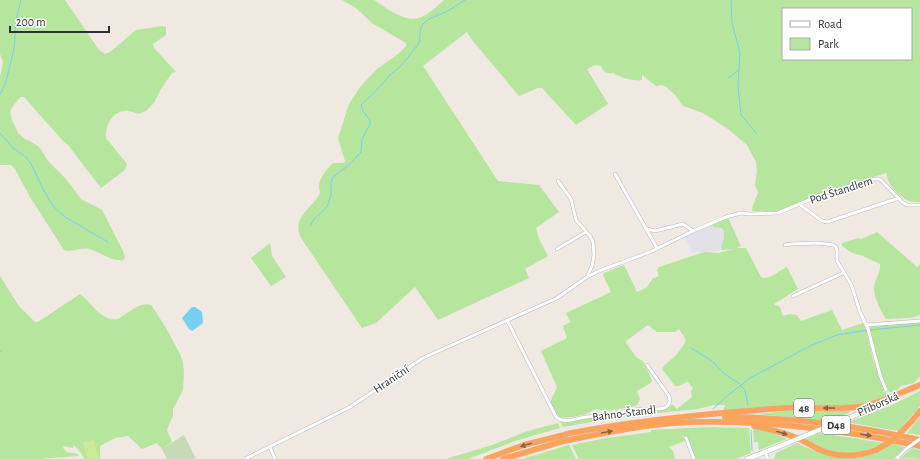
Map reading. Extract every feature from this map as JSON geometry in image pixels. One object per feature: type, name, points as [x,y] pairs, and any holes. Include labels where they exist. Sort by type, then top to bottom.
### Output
[{"type":"highway","name":"48","points":[[684,417],[788,408],[857,407],[883,400],[920,385]]},
{"type":"highway","points":[[716,422],[746,425],[777,431],[799,439],[818,449],[835,454],[859,455],[876,450],[892,441],[920,411]]},
{"type":"highway","name":"D48","points":[[486,459],[524,445],[620,424],[684,417],[728,417],[782,420],[870,430],[920,439]]},
{"type":"highway","name":"D48","points":[[503,459],[566,437],[672,423],[752,423],[809,428],[869,436],[920,446]]},
{"type":"main road","name":"Příborská","points":[[747,459],[851,417],[920,385]]},
{"type":"street","points":[[615,174],[657,248]]},
{"type":"street","name":"Pod Štandlem","points":[[541,305],[557,298],[587,277],[726,217],[741,213],[778,213],[826,193],[875,179],[880,179],[907,205],[920,205]]},
{"type":"street","points":[[558,181],[571,199],[576,220],[590,236],[592,242],[594,255],[592,266],[587,277]]},
{"type":"street","name":"Pod Štandlem","points":[[800,204],[827,222],[899,198]]},
{"type":"street","points":[[647,229],[655,231],[683,224],[693,231]]},
{"type":"street","points":[[557,249],[586,232]]},
{"type":"street","points":[[784,245],[799,243],[833,245],[837,250],[837,261],[851,284],[860,312],[868,330],[880,375],[886,390]]},
{"type":"street","points":[[792,296],[843,273]]},
{"type":"street","name":"Hraniční","points":[[245,459],[350,407],[423,358],[541,305]]},
{"type":"street","name":"Bahno-Štandl","points":[[507,320],[556,417],[564,421],[602,414],[667,407],[670,401],[669,396],[647,365]]},
{"type":"street","points":[[866,325],[920,321]]},
{"type":"street","points":[[686,438],[694,459]]},
{"type":"street","points":[[898,458],[906,449],[920,439]]},
{"type":"street","points":[[270,447],[275,459]]},
{"type":"street","points":[[765,452],[768,459]]},
{"type":"shaded area","points":[[712,225],[713,227],[722,228],[724,231],[721,250],[713,252],[692,252],[684,236]]},
{"type":"green space","points":[[0,0],[65,0],[99,50],[105,54],[110,52],[136,30],[163,26],[166,27],[166,35],[153,44],[154,48],[176,72],[172,73],[161,89],[154,103],[146,111],[138,114],[129,111],[121,112],[113,116],[110,120],[106,138],[127,164],[125,170],[101,188],[68,145],[24,97],[21,97],[17,101],[10,113],[18,133],[39,147],[49,162],[66,179],[81,199],[102,210],[123,251],[125,258],[123,260],[115,260],[89,249],[70,251],[64,250],[30,197],[15,169],[11,165],[0,165],[0,77],[3,62],[0,54]]},
{"type":"green space","points":[[342,0],[374,0],[387,9],[411,19],[429,13],[444,0],[920,0],[920,202],[909,201],[900,196],[890,185],[887,173],[830,190],[780,211],[752,211],[758,193],[755,185],[757,171],[756,162],[747,145],[728,129],[703,113],[683,106],[675,95],[666,87],[662,85],[656,86],[642,75],[642,80],[632,80],[613,73],[607,73],[601,66],[595,65],[587,69],[608,104],[576,125],[542,88],[538,88],[519,96],[467,32],[423,66],[498,181],[539,185],[559,212],[536,228],[539,239],[548,256],[525,269],[529,278],[438,320],[415,287],[376,323],[362,328],[301,238],[299,224],[304,214],[320,193],[319,184],[322,176],[333,163],[343,163],[345,161],[338,138],[349,104],[360,87],[377,69],[398,54],[406,46],[406,43],[372,23],[356,8]]},
{"type":"green space","points":[[728,218],[741,246],[737,248],[746,248],[761,277],[768,278],[787,267],[798,289],[774,304],[780,307],[783,316],[790,314],[797,315],[801,321],[832,310],[842,330],[863,323],[866,329],[873,359],[884,389],[883,392],[886,392],[887,396],[852,405],[723,411],[725,405],[714,405],[698,409],[620,417],[563,427],[559,420],[666,409],[672,404],[677,409],[692,397],[691,391],[693,388],[688,382],[675,386],[662,369],[677,354],[686,340],[679,329],[675,332],[657,332],[648,325],[626,341],[636,357],[643,361],[652,380],[651,383],[637,391],[640,399],[637,405],[606,411],[596,409],[586,414],[573,417],[560,418],[550,402],[557,387],[541,351],[567,338],[563,326],[570,322],[566,313],[611,292],[603,275],[604,273],[624,265],[637,292],[647,287],[653,278],[659,276],[657,270],[659,267],[701,253],[718,253],[734,249],[722,250],[721,248],[724,238],[723,230],[722,228],[713,227],[712,225]]},
{"type":"green space","points":[[877,232],[917,267],[920,264],[920,315],[910,318],[886,319],[878,303],[874,290],[880,270],[880,264],[863,256],[852,253],[841,245],[842,243],[858,238],[861,239]]},
{"type":"green space","points":[[270,243],[272,256],[286,277],[271,286],[251,258]]},
{"type":"green space","points":[[0,276],[19,306],[35,322],[38,322],[80,294],[102,315],[112,319],[118,319],[144,304],[152,306],[166,328],[180,354],[183,363],[183,390],[173,409],[173,415],[167,430],[172,442],[162,449],[157,443],[142,449],[128,436],[115,438],[100,446],[100,459],[85,459],[73,445],[73,448],[64,446],[63,448],[67,452],[78,454],[79,456],[39,459],[0,459]]},
{"type":"green space","points":[[920,322],[920,377],[914,383],[901,386],[895,392],[889,392],[879,368],[869,329],[872,326]]},
{"type":"green space","points":[[920,391],[920,406],[898,431],[851,423],[851,421],[894,404]]},
{"type":"green space","points":[[784,411],[850,411],[849,413],[830,421],[757,414]]},
{"type":"green space","points":[[920,417],[920,435],[907,433]]},
{"type":"green space","points":[[558,423],[560,428],[515,441],[468,459],[446,459],[492,445],[528,431]]},
{"type":"green space","points":[[706,427],[749,428],[751,453],[736,459],[695,459],[688,437],[681,436],[685,438],[685,441],[669,447],[673,451],[675,459],[579,459],[572,445],[601,439],[651,432],[651,430]]},
{"type":"green space","points":[[753,429],[767,431],[787,439],[759,450],[758,442],[754,442]]},
{"type":"green space","points":[[820,433],[884,443],[852,453],[839,453],[828,451],[803,440]]},
{"type":"green space","points":[[184,435],[196,459],[167,459],[162,449]]},
{"type":"green space","points":[[94,440],[99,459],[88,459],[83,442]]},
{"type":"green space","points":[[797,443],[825,454],[843,456],[874,454],[893,444],[905,447],[894,459],[774,459],[776,453]]},
{"type":"green space","points":[[569,445],[576,459],[522,459]]},
{"type":"green space","points":[[912,448],[920,450],[920,459],[900,459]]},
{"type":"water","points":[[192,307],[195,307],[202,312],[203,323],[192,331],[182,318]]},
{"type":"waterway","points":[[0,95],[5,85],[14,49],[16,20],[21,0]]},
{"type":"waterway","points":[[310,226],[314,219],[327,207],[331,195],[331,182],[333,177],[350,164],[361,152],[362,139],[370,124],[370,120],[363,111],[361,105],[391,74],[400,67],[417,46],[422,25],[429,19],[447,11],[465,0]]},
{"type":"waterway","points":[[731,0],[732,23],[740,53],[738,87],[741,115],[757,134]]},
{"type":"waterway","points":[[728,79],[738,70]]},
{"type":"waterway","points":[[0,133],[13,148],[26,157],[53,206],[65,217],[108,242]]},
{"type":"waterway","points":[[870,330],[920,325]]},
{"type":"waterway","points":[[713,409],[750,378],[810,346],[837,335],[867,330]]},
{"type":"waterway","points":[[691,348],[712,361],[723,373],[740,384]]},
{"type":"waterway","points":[[741,386],[745,390],[748,405]]},
{"type":"waterway","points":[[751,430],[752,450]]}]
